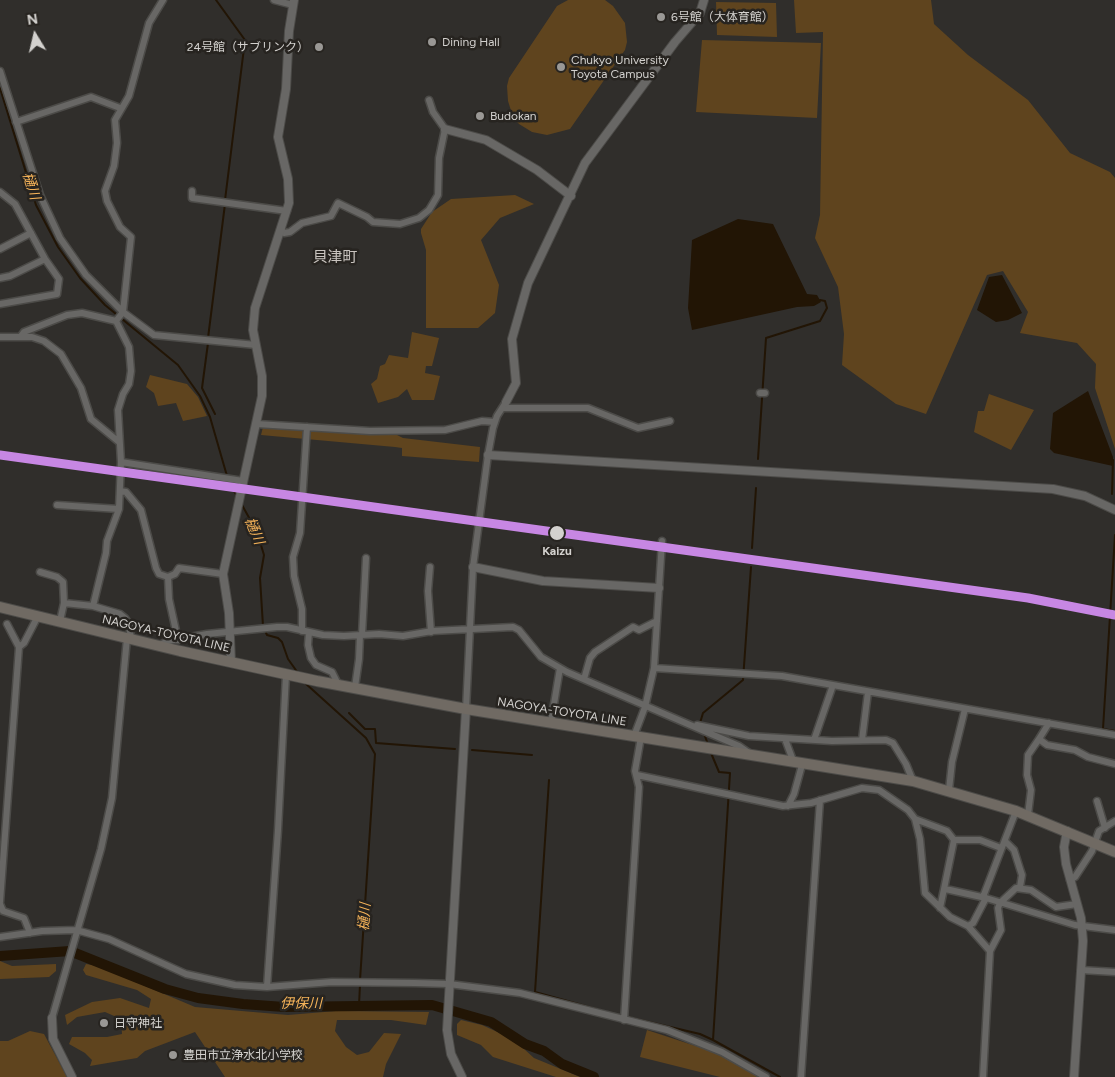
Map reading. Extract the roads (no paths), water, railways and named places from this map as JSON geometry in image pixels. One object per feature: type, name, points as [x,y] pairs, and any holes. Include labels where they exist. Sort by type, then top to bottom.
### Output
[{"type":"main road","name":"NAGOYA-TOYOTA LINE","points":[[0,607],[129,639],[317,681],[466,709],[798,764],[913,781],[949,790],[1028,815],[1115,852]]},
{"type":"street","points":[[117,320],[122,312],[131,237],[120,227],[107,201],[105,191],[114,166],[116,144],[115,120],[120,108],[129,96],[150,23],[163,0]]},
{"type":"street","points":[[231,662],[230,632],[223,574],[257,424],[263,388],[253,323],[255,308],[287,211],[289,190],[278,137],[286,89],[293,2],[274,0]]},
{"type":"street","points":[[462,1077],[451,1054],[447,1030],[473,567],[488,455],[495,422],[516,383],[512,339],[528,283],[591,153],[675,42],[700,13],[704,0]]},
{"type":"street","points":[[0,71],[40,195],[60,238],[86,275],[122,312],[154,335],[256,345]]},
{"type":"street","points":[[16,122],[91,98],[120,108]]},
{"type":"street","points":[[429,100],[433,112],[446,129],[486,140],[537,170],[571,196]]},
{"type":"street","points":[[281,230],[284,233],[290,232],[302,223],[331,216],[338,204],[367,217],[373,222],[400,224],[419,218],[434,205],[438,195],[439,158],[446,129]]},
{"type":"street","points":[[192,191],[192,198],[287,211]]},
{"type":"street","points":[[0,192],[15,204],[45,259],[59,279],[57,294],[0,304]]},
{"type":"street","points":[[0,249],[31,233]]},
{"type":"street","points":[[0,278],[15,274],[45,259]]},
{"type":"street","points":[[21,336],[24,332],[67,315],[82,313],[117,320]]},
{"type":"street","points":[[93,606],[106,553],[107,541],[118,509],[121,462],[118,410],[123,394],[129,384],[131,371],[129,347],[117,320]]},
{"type":"street","points":[[0,337],[21,336],[44,341],[61,354],[81,388],[91,419],[119,442]]},
{"type":"street","points":[[505,405],[588,408],[638,428],[670,421]]},
{"type":"street","points":[[257,424],[307,428],[445,430],[482,421],[495,422]]},
{"type":"street","points":[[307,428],[300,533],[293,557],[294,576],[312,658],[316,664],[332,672],[338,684]]},
{"type":"street","points":[[488,455],[1052,489],[1085,496],[1115,510]]},
{"type":"street","points":[[121,462],[243,480]]},
{"type":"street","points":[[120,492],[126,492],[141,510],[159,574],[168,576],[175,574],[179,568],[223,574]]},
{"type":"street","points":[[57,505],[118,509]]},
{"type":"street","points":[[624,1020],[639,787],[635,771],[637,737],[654,668],[662,541]]},
{"type":"street","points":[[355,687],[359,659],[366,558]]},
{"type":"street","points":[[430,567],[428,591],[431,632]]},
{"type":"street","points":[[473,567],[543,581],[658,588]]},
{"type":"street","points":[[40,572],[63,582],[64,603],[60,621]]},
{"type":"street","points":[[168,576],[169,599],[178,640]]},
{"type":"street","points":[[64,603],[93,606],[120,614],[129,624],[112,798],[101,849],[75,932],[52,1018],[53,1039],[72,1077]]},
{"type":"street","points":[[18,648],[24,643],[38,616]]},
{"type":"street","points":[[584,679],[590,658],[595,652],[633,627],[639,630],[657,621]]},
{"type":"street","points":[[7,624],[18,648],[0,903],[2,911],[24,918],[30,933]]},
{"type":"street","points":[[159,646],[207,634],[287,627],[305,631],[403,636],[469,628],[513,627],[519,630],[541,657],[560,668],[645,707],[702,729],[739,746],[748,751],[750,756]]},
{"type":"street","points":[[551,722],[560,668]]},
{"type":"street","points":[[654,668],[782,676],[1115,735]]},
{"type":"street","points":[[267,987],[288,675]]},
{"type":"street","points":[[814,740],[833,685]]},
{"type":"street","points":[[862,740],[868,692]]},
{"type":"street","points":[[949,790],[952,762],[965,709]]},
{"type":"street","points":[[1028,815],[1031,790],[1027,775],[1028,755],[1049,723]]},
{"type":"street","points":[[702,729],[785,739],[886,740],[893,743],[906,764],[913,781]]},
{"type":"street","points":[[785,739],[798,764],[794,794],[788,806]]},
{"type":"street","points":[[1039,739],[1047,745],[1074,750],[1088,758],[1115,764]]},
{"type":"street","points":[[637,775],[788,806],[820,800],[862,788],[879,790],[908,810],[915,819],[924,861],[925,893],[950,917],[968,926],[990,951]]},
{"type":"street","points":[[879,790],[881,777]]},
{"type":"street","points":[[802,1077],[820,800]]},
{"type":"street","points":[[1097,801],[1104,828]]},
{"type":"street","points":[[968,926],[973,923],[984,898],[1016,811]]},
{"type":"street","points":[[915,819],[947,831],[954,840],[940,908]]},
{"type":"street","points":[[1070,880],[1075,877],[1095,844],[1099,831],[1115,821]]},
{"type":"street","points":[[1067,831],[1064,854],[1082,927],[1074,1077]]},
{"type":"street","points":[[954,840],[980,840],[1001,848]]},
{"type":"street","points":[[982,1077],[990,951],[1001,930],[998,908],[1000,903],[1020,887],[1022,875],[1014,850],[1005,841]]},
{"type":"street","points":[[1020,887],[1036,893],[1056,907],[1077,904]]},
{"type":"street","points":[[944,889],[984,898],[1082,927],[1115,930]]},
{"type":"street","points":[[0,937],[30,933],[75,932],[109,939],[186,974],[234,985],[267,987],[332,982],[366,982],[520,993],[667,1030],[702,1043],[740,1061],[766,1077]]},
{"type":"street","points":[[1081,970],[1115,972]]},
{"type":"waterway","points":[[216,0],[245,40],[225,200]]},
{"type":"waterway","name":"樋川","points":[[0,88],[36,205],[58,247],[80,278],[105,305],[178,365],[200,396],[210,417],[227,476]]},
{"type":"waterway","points":[[208,338],[225,204]]},
{"type":"waterway","points":[[758,459],[766,338],[820,321],[827,308],[825,301],[820,300]]},
{"type":"waterway","points":[[208,343],[202,388],[215,414]]},
{"type":"waterway","points":[[1112,494],[1113,460]]},
{"type":"waterway","name":"樋川","points":[[228,481],[237,496]]},
{"type":"waterway","points":[[752,548],[756,488]]},
{"type":"waterway","name":"樋川","points":[[242,505],[257,532],[264,555],[260,578],[263,626],[267,635],[278,638],[282,642],[288,659],[298,673]]},
{"type":"waterway","points":[[1115,535],[1103,729],[1115,731]]},
{"type":"waterway","points":[[700,723],[703,713],[743,680],[751,567]]},
{"type":"waterway","name":"樋川","points":[[305,683],[366,738],[375,754],[360,980]]},
{"type":"waterway","points":[[349,713],[365,729],[375,729],[376,743],[455,749]]},
{"type":"waterway","points":[[704,734],[708,744]]},
{"type":"waterway","points":[[472,750],[532,755]]},
{"type":"waterway","points":[[711,753],[719,772],[730,773],[713,1040],[780,1077]]},
{"type":"waterway","points":[[549,780],[535,992],[607,1012]]},
{"type":"waterway","name":"伊保川","points":[[0,956],[70,951],[165,989],[198,998],[243,1004],[284,1007],[432,1005],[491,1022],[525,1044],[544,1051],[562,1064],[594,1077]]},
{"type":"waterway","name":"樋川","points":[[359,1005],[360,985]]},
{"type":"waterway","points":[[628,1017],[700,1034],[713,1040]]},
{"type":"place","name":"6号館（大体育館）","points":[[661,17]]},
{"type":"place","name":"Dining Hall","points":[[432,42]]},
{"type":"place","name":"24号館（サブリンク）","points":[[319,47]]},
{"type":"place","name":"Chukyo University Toyota Campus","points":[[561,67]]},
{"type":"place","name":"Budokan","points":[[480,116]]},
{"type":"place","name":"Kaizu","points":[[557,533]]},
{"type":"place","name":"日守神社","points":[[104,1023]]},
{"type":"place","name":"豊田市立浄水北小学校","points":[[173,1055]]},
{"type":"district","name":"貝津町","points":[[335,258]]}]
